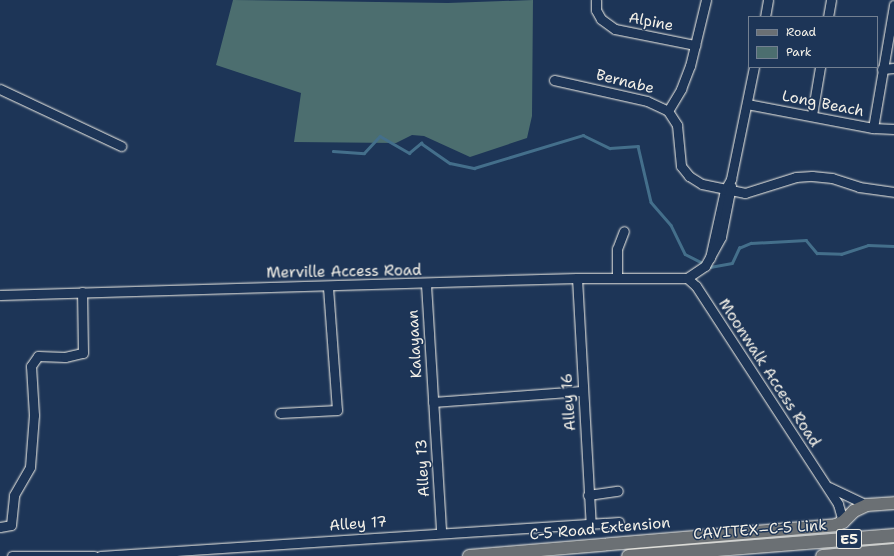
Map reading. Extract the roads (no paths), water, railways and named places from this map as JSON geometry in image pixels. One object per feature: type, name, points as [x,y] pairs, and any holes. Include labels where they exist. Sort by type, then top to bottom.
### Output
[{"type":"highway","name":"CAVITEX–C-5 Link","points":[[628,556],[894,535]]},
{"type":"highway","name":"CAVITEX–C-5 Link","points":[[822,556],[894,550]]},
{"type":"main road","points":[[836,525],[843,522],[854,511],[868,505],[894,503]]},
{"type":"main road","name":"C-5 Road Extension","points":[[469,556],[836,525]]},
{"type":"street","name":"Alpine","points":[[596,0],[596,10],[600,19],[615,29],[695,45]]},
{"type":"street","points":[[668,111],[681,89],[695,45],[706,0]]},
{"type":"street","points":[[765,16],[768,0]]},
{"type":"street","points":[[828,16],[831,0]]},
{"type":"street","points":[[873,128],[894,5]]},
{"type":"street","points":[[687,278],[702,269],[710,258],[721,237],[728,191],[754,68]]},
{"type":"street","points":[[812,115],[820,68]]},
{"type":"street","points":[[882,69],[894,68]]},
{"type":"street","name":"Bernabe","points":[[554,80],[647,101],[668,111],[677,125],[680,166],[689,176],[702,184],[728,191],[745,193],[796,177],[812,176],[832,178],[859,187],[894,192]]},
{"type":"street","points":[[0,89],[121,146]]},
{"type":"street","name":"Long Beach","points":[[747,104],[812,115],[873,128],[894,129]]},
{"type":"street","points":[[617,278],[617,249],[624,231]]},
{"type":"street","name":"Merville Access Road","points":[[0,294],[426,284],[577,278],[687,278]]},
{"type":"street","name":"Alley 16","points":[[577,278],[582,392],[591,525]]},
{"type":"street","name":"Moonwalk Access Road","points":[[687,278],[696,286],[826,485],[841,511],[842,518],[836,525]]},
{"type":"street","name":"Kalayaan","points":[[426,284],[433,402]]},
{"type":"street","points":[[280,413],[336,411],[328,286]]},
{"type":"street","points":[[0,527],[11,525],[14,495],[30,467],[34,415],[31,366],[38,356],[65,357],[82,353],[82,292]]},
{"type":"street","points":[[433,402],[582,392]]},
{"type":"street","name":"Alley 13","points":[[433,402],[441,532]]},
{"type":"street","name":"Moonwalk Access Road","points":[[826,485],[846,497],[868,505]]},
{"type":"street","points":[[588,495],[618,491]]},
{"type":"street","name":"Alley 17","points":[[100,556],[441,532],[591,525],[618,522]]},
{"type":"street","points":[[12,556],[94,556]]},
{"type":"waterway","points":[[333,151],[364,153],[380,136],[409,153],[421,143],[450,163],[474,168],[583,135],[610,148],[638,146],[651,202],[671,225],[685,254],[710,267],[732,263],[739,248],[751,243],[806,240],[817,253],[841,254],[868,245],[894,246]]}]
